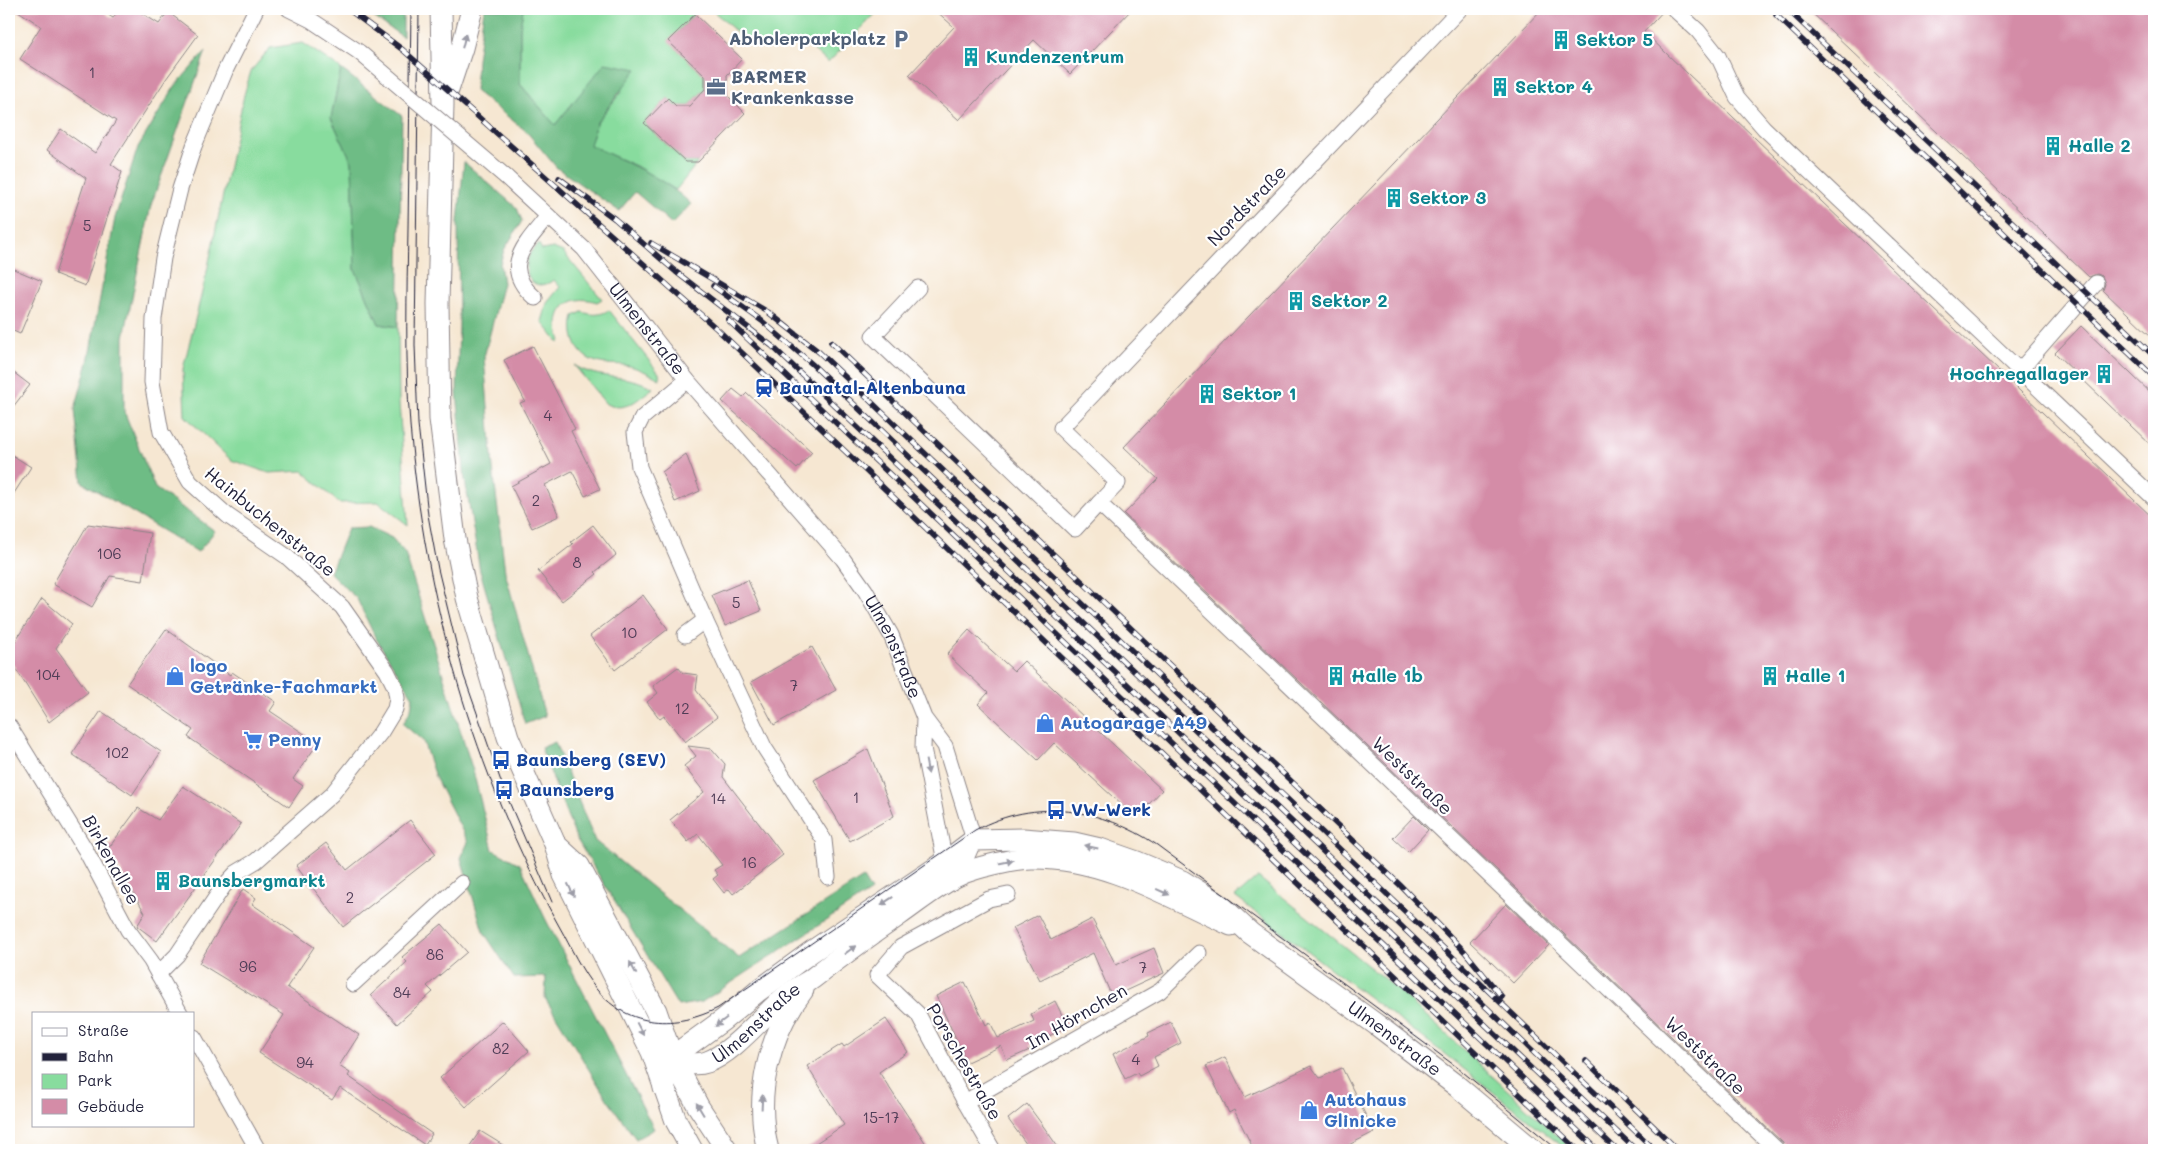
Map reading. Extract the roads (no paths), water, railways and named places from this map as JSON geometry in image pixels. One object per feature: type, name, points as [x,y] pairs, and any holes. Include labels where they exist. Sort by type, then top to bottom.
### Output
[{"type":"main road","points":[[441,9],[443,104],[438,304],[440,419],[455,539],[467,598],[508,737],[555,844],[580,866],[656,1011],[662,1054],[664,1090],[676,1121],[692,1150]]},
{"type":"main road","points":[[443,104],[462,48],[472,9]]},
{"type":"main road","name":"Ulmenstraße","points":[[662,1054],[689,1064],[706,1063],[724,1052],[786,995],[811,980],[952,868],[974,840],[1023,839],[1074,843],[1111,852],[1164,873],[1196,889],[1220,905],[1250,933],[1377,1025],[1458,1087],[1533,1150]]},
{"type":"main road","name":"Ulmenstraße","points":[[662,1054],[723,1020],[758,991],[811,952],[952,868],[1030,858],[1078,862],[1123,875],[1165,892],[1250,933]]},
{"type":"main road","points":[[768,1150],[764,1134],[761,1104],[765,1075],[775,1041],[790,1006],[811,980]]},
{"type":"main road","points":[[662,1054],[727,1150]]},
{"type":"street","name":"Hainbuchenstraße","points":[[158,974],[178,955],[223,887],[236,873],[256,861],[332,794],[381,732],[395,709],[397,698],[395,687],[387,671],[342,608],[286,556],[228,516],[190,482],[161,432],[152,382],[154,319],[163,258],[180,189],[194,146],[226,69],[256,9]]},
{"type":"street","name":"Ulmenstraße","points":[[289,9],[311,20],[359,52],[506,176],[584,249],[687,380],[843,559],[865,590],[891,635],[924,718],[945,746],[974,840]]},
{"type":"street","name":"Nordstraße","points":[[1099,504],[1118,483],[1061,428],[1460,9]]},
{"type":"street","points":[[1674,9],[1698,31],[1718,56],[1737,97],[1764,128],[2154,498]]},
{"type":"street","points":[[535,298],[524,288],[516,268],[522,248],[548,216]]},
{"type":"street","points":[[2020,370],[2096,284]]},
{"type":"street","points":[[918,288],[873,336],[1075,529],[1099,504]]},
{"type":"street","points":[[687,380],[642,418],[635,432],[639,467],[705,620],[764,747],[824,840],[828,877]]},
{"type":"street","name":"Weststraße","points":[[1099,504],[1777,1150]]},
{"type":"street","points":[[685,635],[705,620]]},
{"type":"street","name":"Ulmenstraße","points":[[924,718],[923,748],[952,868]]},
{"type":"street","name":"Birkenallee","points":[[9,726],[85,849],[128,930],[158,974],[179,1012]]},
{"type":"street","points":[[353,984],[462,883]]},
{"type":"street","name":"Porschestraße","points":[[993,1150],[918,1014],[877,976],[901,947],[989,899],[1008,896]]},
{"type":"street","name":"Im Hörnchen","points":[[965,1102],[1160,991],[1199,953]]},
{"type":"street","points":[[195,1039],[258,1150]]},
{"type":"tram line","points":[[411,9],[407,376],[417,490],[427,555],[458,683],[478,746],[502,808],[529,868],[581,967],[591,983],[610,1003],[638,1018],[654,1021],[670,1022],[702,1015],[718,1008],[975,830],[998,820],[1022,813],[1045,810],[1068,811],[1114,822],[1136,832],[1157,845],[1458,1068],[1558,1150]]},
{"type":"tram line","points":[[419,9],[415,345],[418,424],[428,515],[438,569],[464,676],[504,790],[552,902]]},
{"type":"railway","points":[[348,9],[403,50],[717,329],[1578,1150]]},
{"type":"railway","points":[[1787,9],[2154,356]]},
{"type":"railway","points":[[1776,15],[2154,377]]},
{"type":"railway","points":[[559,178],[615,219],[676,272],[772,346],[1617,1150]]},
{"type":"railway","points":[[651,243],[768,312],[819,352],[1655,1150]]},
{"type":"railway","points":[[713,286],[762,321],[812,364],[1636,1150]]},
{"type":"railway","points":[[728,320],[1598,1150]]},
{"type":"railway","points":[[831,342],[1400,885],[1465,952],[1502,997]]},
{"type":"railway","points":[[1586,1061],[1678,1150]]},
{"type":"place","name":"Abholerparkplatz","points":[[901,39]]},
{"type":"place","name":"Sektor 5","points":[[1561,40]]},
{"type":"place","name":"Kundenzentrum","points":[[971,57]]},
{"type":"place","name":"BARMER Krankenkasse","points":[[716,87]]},
{"type":"place","name":"Sektor 4","points":[[1500,87]]},
{"type":"place","name":"Halle 2","points":[[2053,146]]},
{"type":"place","name":"Sektor 3","points":[[1394,198]]},
{"type":"place","name":"Sektor 2","points":[[1296,301]]},
{"type":"place","name":"Hochregallager","points":[[2104,374]]},
{"type":"place","name":"Baunatal-Altenbauna","points":[[764,388]]},
{"type":"place","name":"Sektor 1","points":[[1207,394]]},
{"type":"place","name":"logo Getränke-Fachmarkt","points":[[175,676]]},
{"type":"place","name":"Halle 1b","points":[[1336,676]]},
{"type":"place","name":"Halle 1","points":[[1770,676]]},
{"type":"place","name":"Autogarage A49","points":[[1045,723]]},
{"type":"place","name":"Penny","points":[[253,740]]},
{"type":"place","name":"Baunsberg (SEV)","points":[[501,760]]},
{"type":"place","name":"Baunsberg","points":[[504,790]]},
{"type":"place","name":"VW-Werk","points":[[1056,810]]},
{"type":"place","name":"Baunsbergmarkt","points":[[163,881]]},
{"type":"place","name":"Autohaus Glinicke","points":[[1309,1110]]}]
